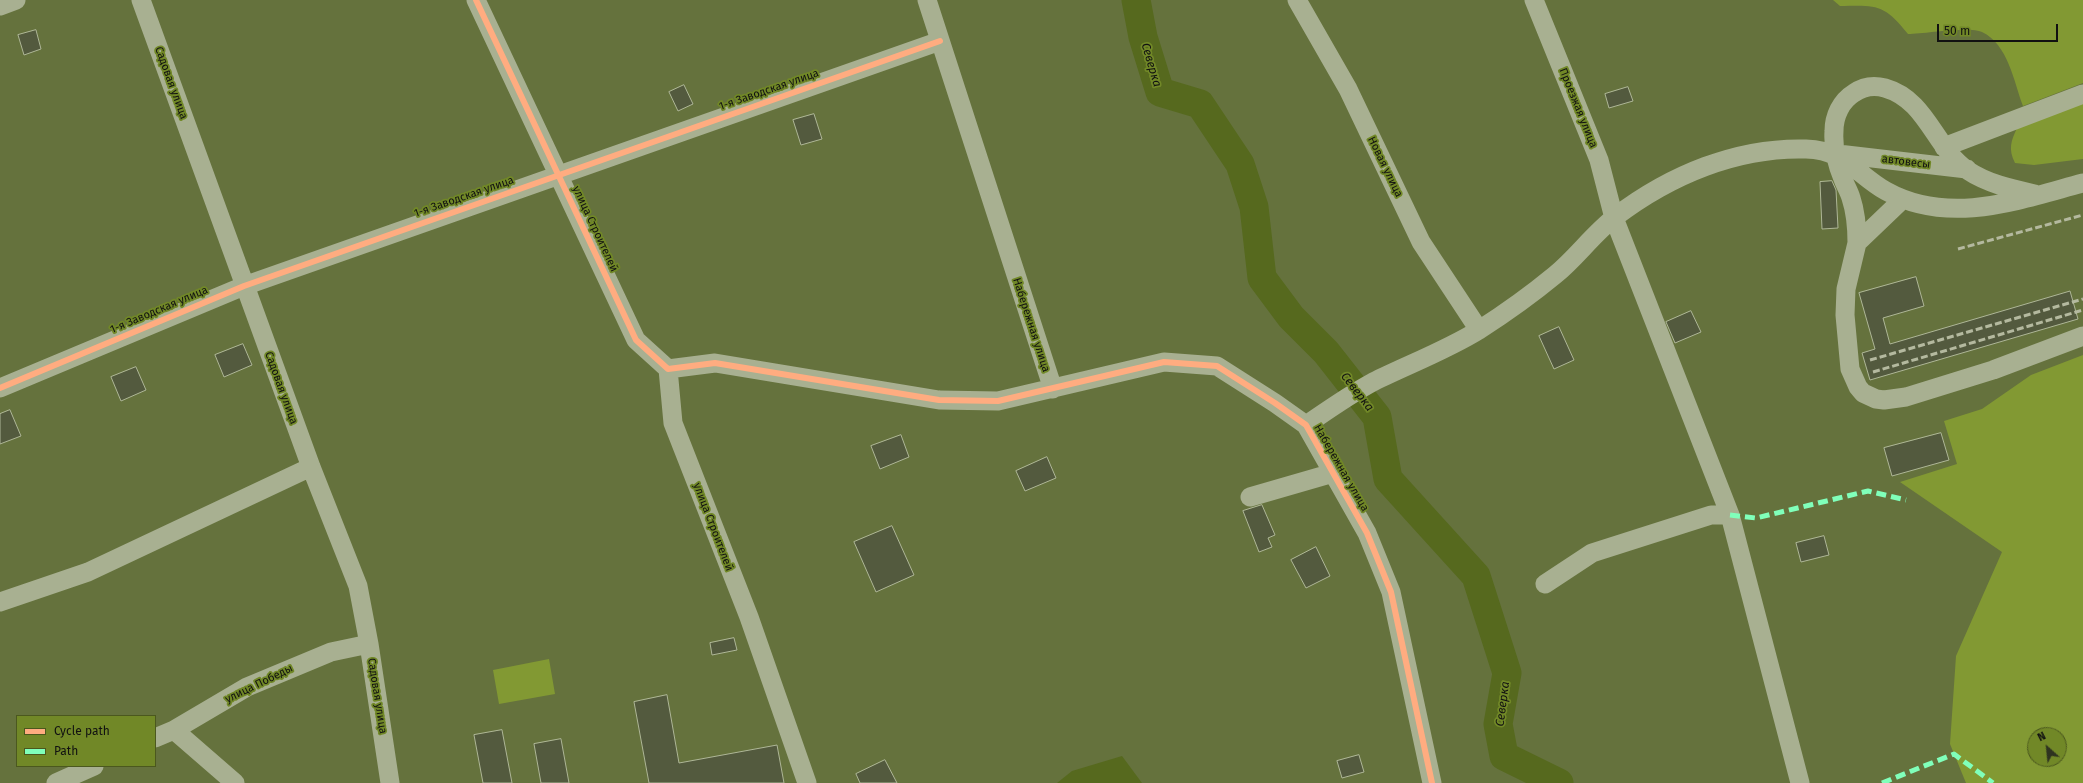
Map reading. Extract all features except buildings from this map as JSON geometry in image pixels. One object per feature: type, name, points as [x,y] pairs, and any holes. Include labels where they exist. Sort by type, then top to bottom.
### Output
[{"type":"street","points":[[0,6],[16,0]]},
{"type":"street","name":"Садовая улица","points":[[140,0],[311,467],[358,586],[369,644],[390,783]]},
{"type":"street","name":"улица Строителей","points":[[476,0],[636,340],[668,369],[673,424],[749,617],[807,783]]},
{"type":"street","name":"Набережная улица","points":[[927,0],[1053,389],[1164,362],[1217,366],[1275,403],[1306,425],[1367,533],[1391,592],[1432,783]]},
{"type":"street","name":"Новая улица","points":[[1297,0],[1348,89],[1421,242],[1479,330]]},
{"type":"street","name":"Проезжая улица","points":[[1534,0],[1599,160],[1614,218],[1730,515],[1800,783]]},
{"type":"street","name":"1-я Заводская улица","points":[[0,388],[244,286],[940,41]]},
{"type":"street","points":[[2039,195],[1999,185],[1967,170],[1944,147],[1922,113],[1911,102],[1892,90],[1868,86],[1850,95],[1839,110],[1834,130],[1836,154],[1856,218],[1858,243],[1846,288],[1846,322],[1850,369],[1858,387],[1869,396],[1884,400],[1906,397],[1993,370],[2083,336]]},
{"type":"street","points":[[1944,147],[2083,94]]},
{"type":"street","name":"автовесы","points":[[1306,425],[1343,399],[1371,383],[1479,330],[1555,275],[1614,218],[1675,180],[1696,170],[1738,156],[1759,151],[1782,149],[1809,149],[1836,154],[1967,170]]},
{"type":"street","points":[[1836,154],[1872,182],[1903,199],[1922,205],[1943,209],[1970,209],[2039,195],[2083,183]]},
{"type":"street","points":[[1858,243],[1903,199]]},
{"type":"street","points":[[668,369],[715,363],[939,400],[998,401],[1053,389]]},
{"type":"street","points":[[0,602],[88,572],[311,467]]},
{"type":"street","points":[[1250,497],[1333,473]]},
{"type":"street","points":[[1545,584],[1592,553],[1711,515],[1730,515]]},
{"type":"street","name":"улица Победы","points":[[156,738],[174,730],[247,688],[331,652],[369,644]]},
{"type":"street","points":[[174,730],[235,783]]},
{"type":"street","points":[[56,783],[92,767]]},
{"type":"shaded area","points":[[1833,0],[2083,0],[2083,83],[2023,106],[2009,64],[2004,54],[1991,38],[1982,32],[1976,30],[1957,30],[1908,34],[1900,24],[1879,8],[1840,6]]},
{"type":"shaded area","points":[[2083,102],[2083,159],[2034,165],[2015,163],[2011,145],[2017,128]]},
{"type":"shaded area","points":[[2083,355],[2083,783],[1966,783],[1950,744],[1956,656],[2002,552],[1900,482],[1957,464],[1944,421],[1982,409],[2031,375]]},
{"type":"shaded area","points":[[549,659],[555,694],[499,704],[493,670]]},
{"type":"shaded area","points":[[1122,756],[1142,783],[1057,783],[1072,771]]},
{"type":"waterway","name":"Северка","points":[[1136,0],[1143,37],[1160,92],[1200,104],[1240,164],[1254,207],[1262,278],[1291,317],[1326,352],[1377,417],[1388,479],[1476,576],[1507,673],[1498,724],[1504,756],[1559,783]]},
{"type":"railway","points":[[1958,249],[2083,215]]},
{"type":"railway","points":[[1870,360],[2083,299]]},
{"type":"railway","points":[[1873,372],[2083,310]]},
{"type":"marked path","points":[[1730,515],[1756,518],[1868,491],[1906,500]]},
{"type":"marked path","points":[[1882,783],[1954,754],[1993,783]]},
{"type":"cycle path","points":[[476,0],[636,340],[668,369],[715,363],[939,400],[998,401],[1164,362],[1217,366],[1275,403],[1306,425],[1367,533],[1391,592],[1432,783]]},
{"type":"cycle path","points":[[0,388],[244,286],[940,41]]}]
